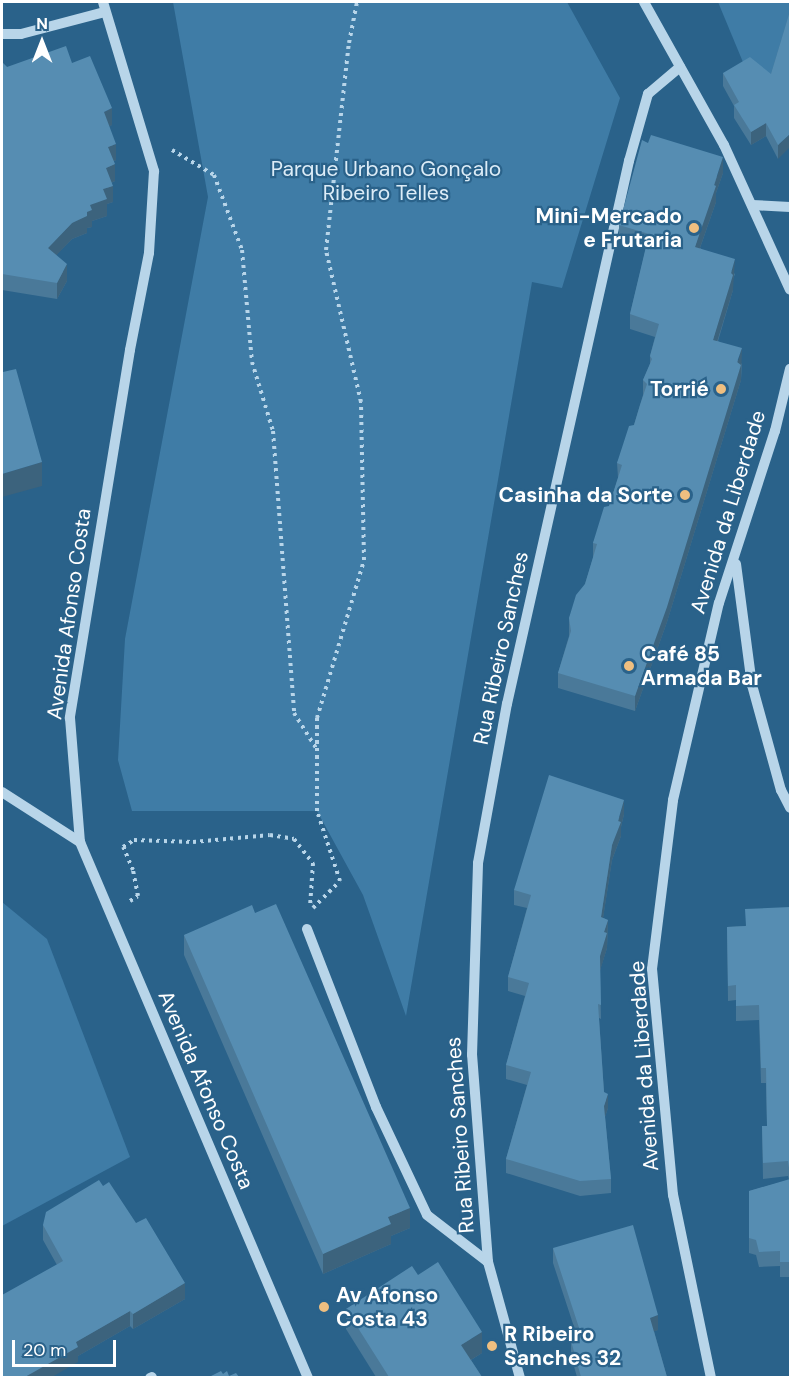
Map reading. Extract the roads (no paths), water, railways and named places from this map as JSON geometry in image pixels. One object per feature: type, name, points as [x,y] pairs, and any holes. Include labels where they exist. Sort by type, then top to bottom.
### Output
[{"type":"street","points":[[644,2],[724,144],[790,290]]},
{"type":"street","points":[[2,34],[21,34],[104,7]]},
{"type":"street","name":"Avenida Afonso Costa","points":[[104,7],[154,171],[149,253],[130,350],[70,718],[80,842],[308,1377]]},
{"type":"street","name":"Rua Ribeiro Sanches","points":[[520,1377],[488,1262],[472,1055],[478,864],[507,704],[629,161],[648,94],[680,67]]},
{"type":"street","points":[[752,205],[790,207]]},
{"type":"street","name":"Avenida da Liberdade","points":[[711,1377],[673,1195],[652,969],[673,800],[719,603],[736,558],[775,431],[790,369]]},
{"type":"street","points":[[736,558],[752,685],[781,790],[790,808]]},
{"type":"street","points":[[2,792],[80,842]]},
{"type":"street","name":"Rua Ribeiro Sanches","points":[[307,929],[376,1107],[427,1215],[488,1262]]},
{"type":"place","name":"Mini-Mercado e Frutaria","points":[[694,228]]},
{"type":"place","name":"Torrié","points":[[721,389]]},
{"type":"place","name":"Casinha da Sorte","points":[[685,495]]},
{"type":"place","name":"Café 85 Armada Bar","points":[[629,666]]},
{"type":"place","name":"Av Afonso Costa 43","points":[[324,1307]]},
{"type":"place","name":"R Ribeiro Sanches 32","points":[[492,1346]]},
{"type":"park label","name":"Parque Urbano Gonçalo Ribeiro Telles","points":[[386,181]]}]
